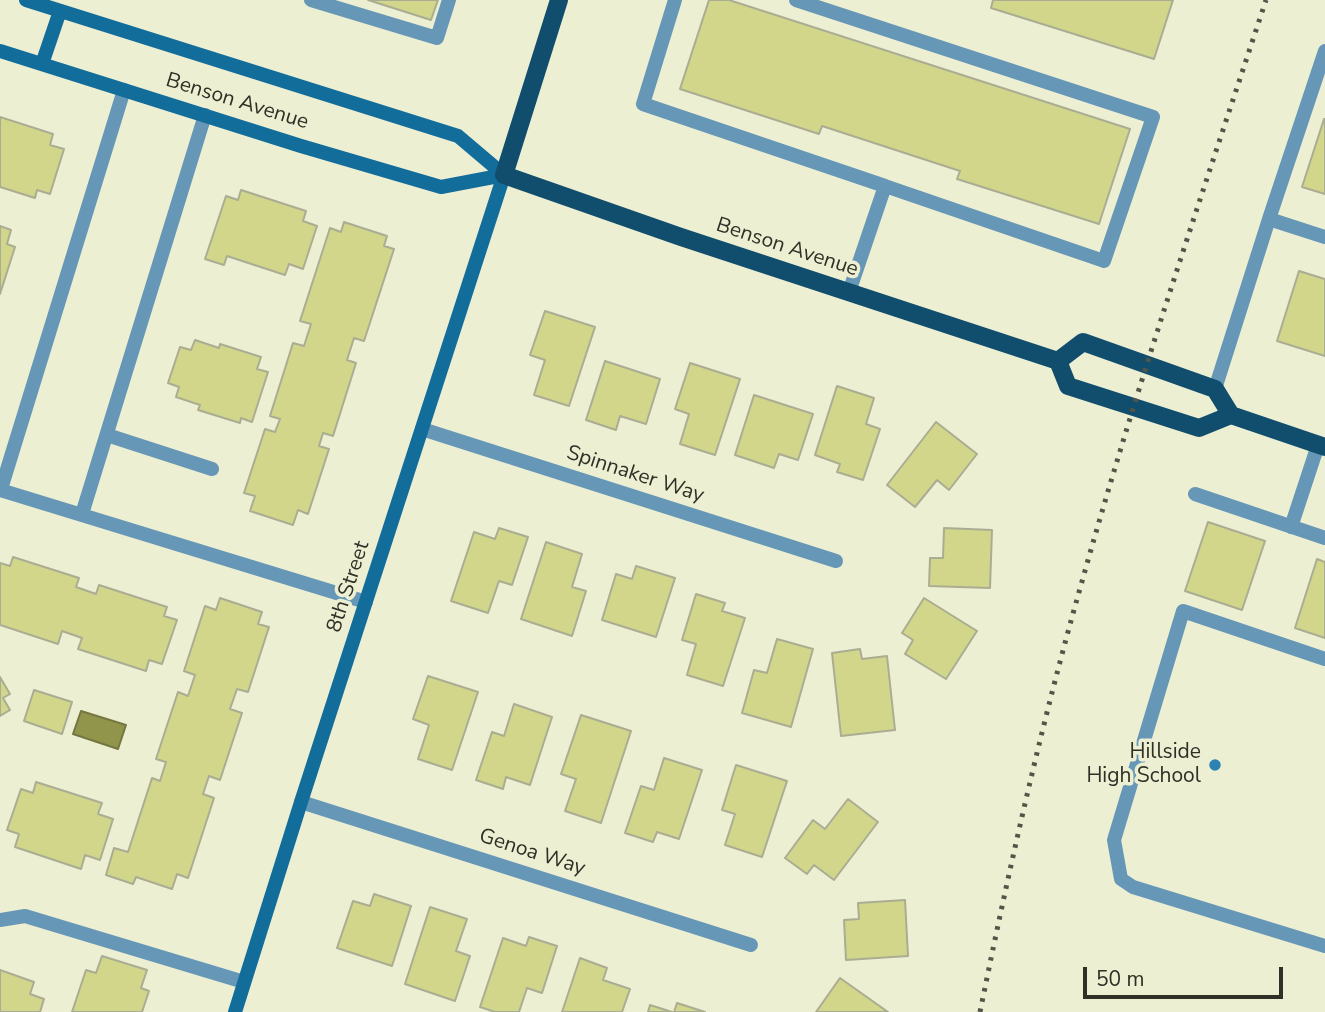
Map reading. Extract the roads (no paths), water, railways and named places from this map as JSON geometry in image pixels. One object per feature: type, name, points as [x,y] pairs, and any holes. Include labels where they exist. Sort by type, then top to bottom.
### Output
[{"type":"main road","name":"Benson Avenue","points":[[26,0],[62,6],[458,136],[504,175],[681,237],[1058,361]]},
{"type":"main road","points":[[504,175],[559,0]]},
{"type":"main road","points":[[42,64],[62,6]]},
{"type":"main road","name":"Benson Avenue","points":[[0,51],[441,187],[504,175]]},
{"type":"main road","name":"8th Street","points":[[235,1012],[504,175]]},
{"type":"main road","points":[[1231,415],[1199,428],[1068,386],[1058,361],[1083,342],[1215,388],[1231,415],[1322,446]]},
{"type":"street","points":[[311,0],[437,38],[449,0]]},
{"type":"street","points":[[675,0],[643,104],[1104,261],[1153,117],[796,0]]},
{"type":"street","points":[[1215,388],[1325,51]]},
{"type":"street","points":[[124,90],[0,489],[366,602]]},
{"type":"street","points":[[82,514],[205,115]]},
{"type":"street","points":[[849,292],[885,186]]},
{"type":"street","points":[[1269,219],[1325,237]]},
{"type":"street","name":"Spinnaker Way","points":[[422,429],[836,561]]},
{"type":"street","points":[[107,435],[212,469]]},
{"type":"street","points":[[1291,527],[1322,446]]},
{"type":"street","points":[[1195,494],[1325,538]]},
{"type":"street","points":[[1325,659],[1183,611],[1114,840],[1121,879],[1133,887],[1325,946]]},
{"type":"street","name":"Genoa Way","points":[[301,802],[751,945]]},
{"type":"street","points":[[0,920],[25,916],[244,982]]},
{"type":"railway","points":[[980,1012],[1026,798],[1081,585],[1147,364],[1266,0]]},
{"type":"place","name":"Hillside High School","points":[[1215,765]]}]
